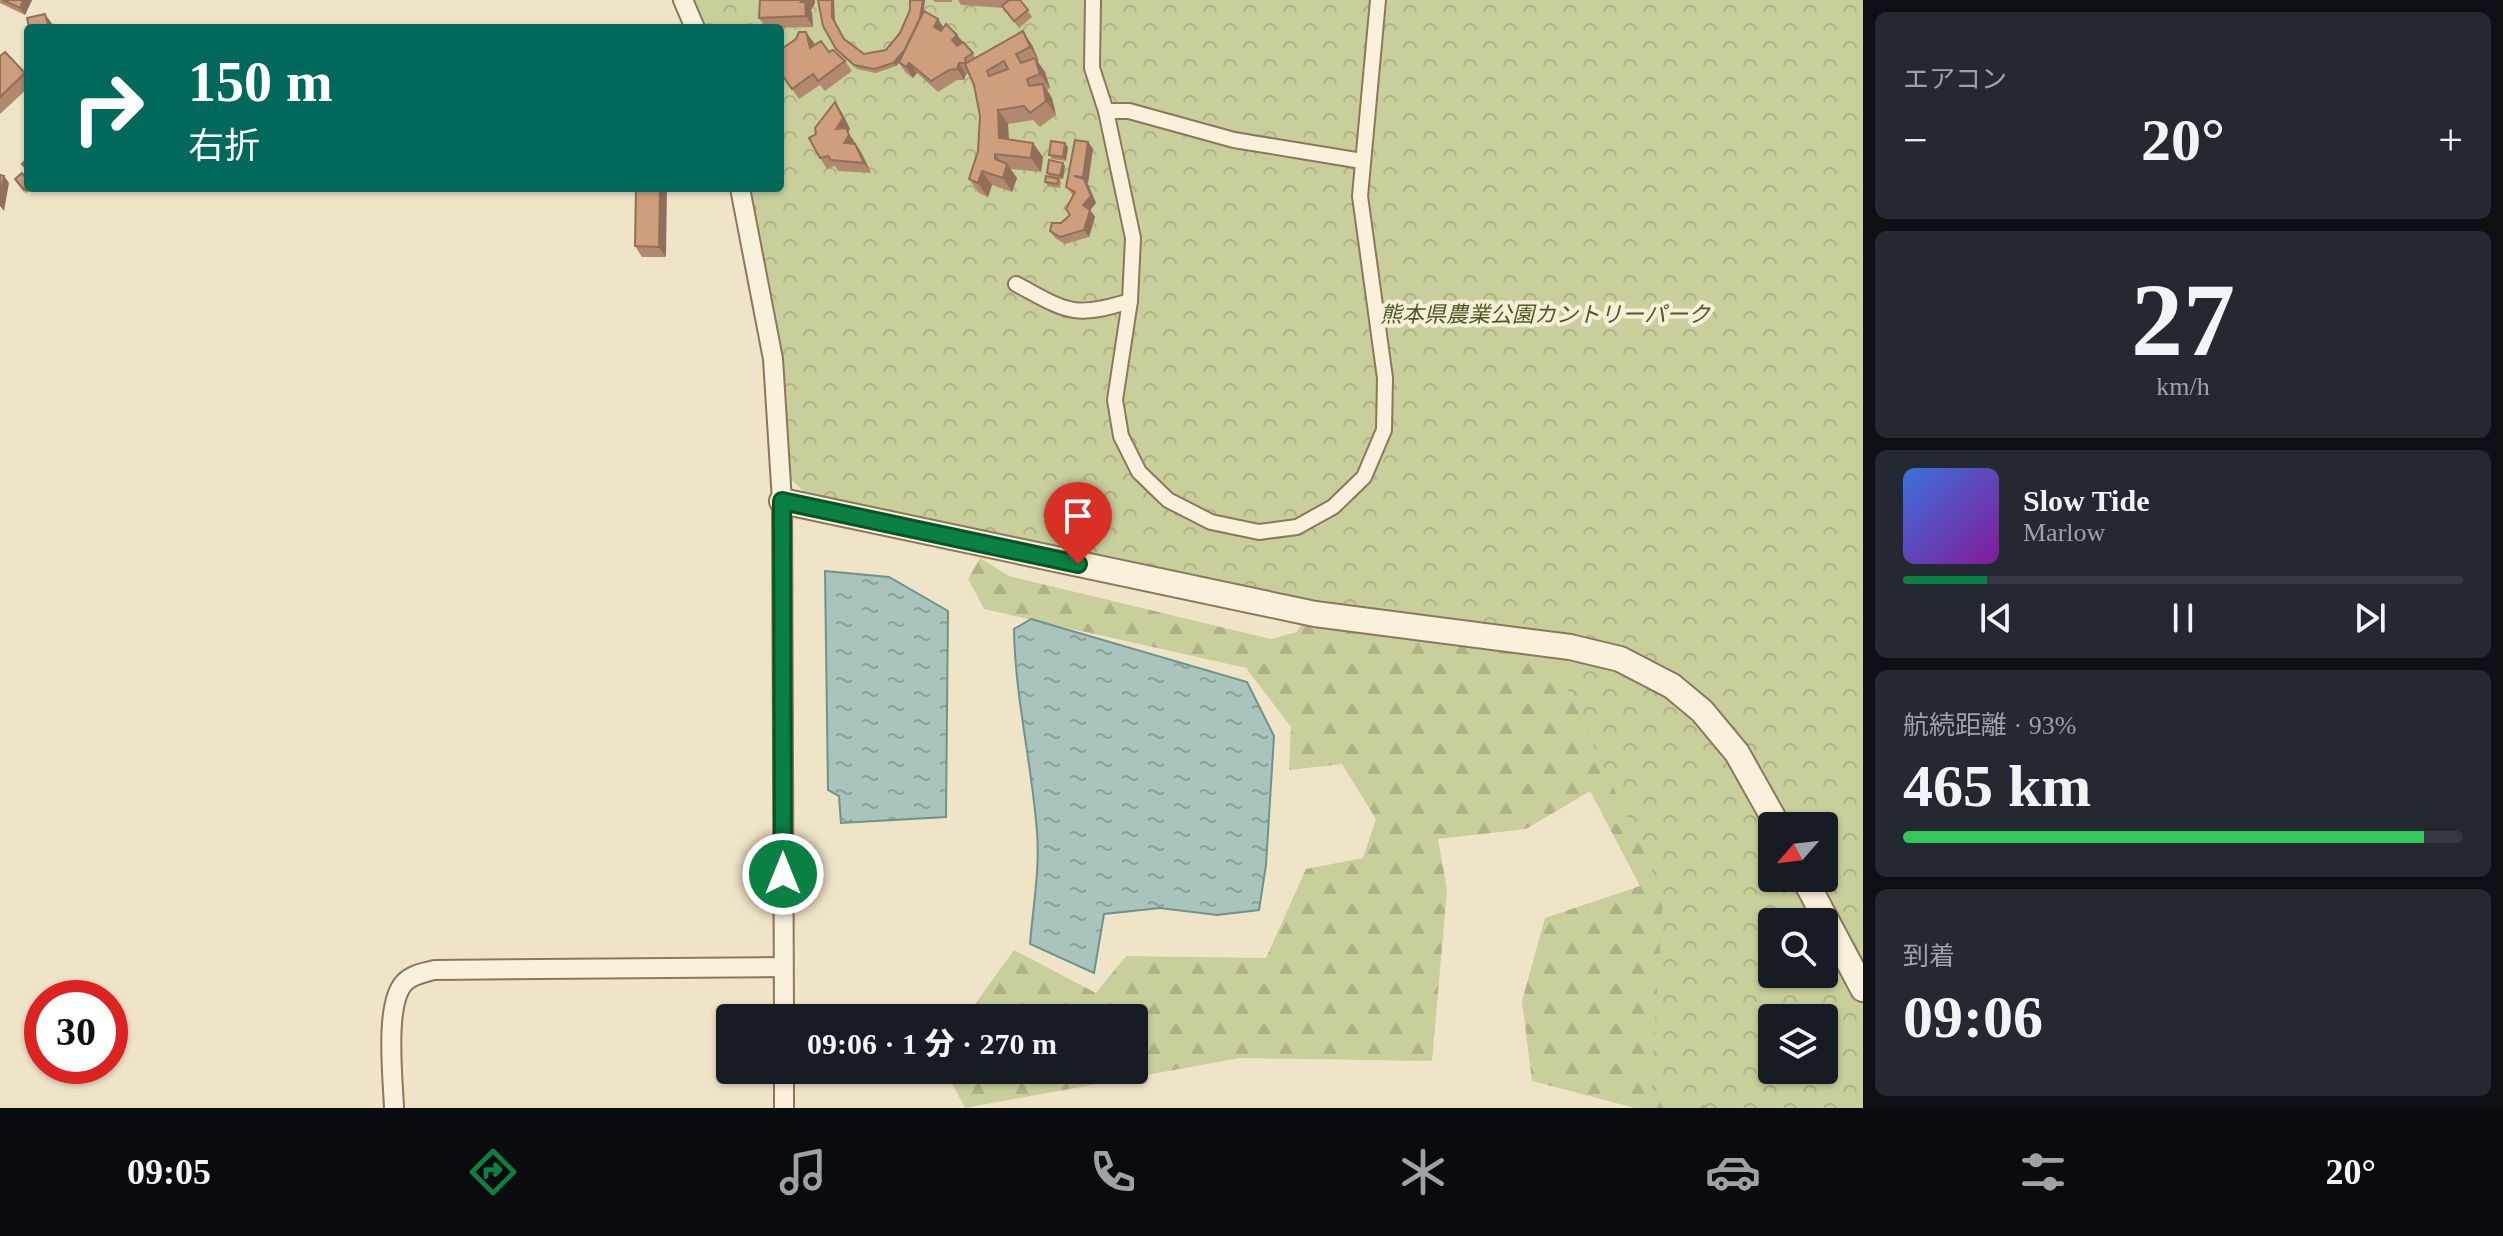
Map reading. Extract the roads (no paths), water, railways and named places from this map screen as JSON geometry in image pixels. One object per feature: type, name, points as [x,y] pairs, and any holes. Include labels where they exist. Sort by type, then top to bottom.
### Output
[{"type":"street","points":[[683,0],[693,24]]},
{"type":"street","points":[[1093,0],[1092,68],[1106,111],[1133,238],[1130,301],[1115,400],[1121,436],[1139,472],[1168,500],[1211,522],[1259,532],[1297,527],[1333,507],[1364,477],[1384,430],[1385,378],[1360,196],[1378,0]]},
{"type":"street","points":[[1106,111],[1129,111],[1234,140],[1362,161]]},
{"type":"street","points":[[741,192],[773,359],[782,501],[784,1004]]},
{"type":"street","points":[[1016,284],[1069,312],[1104,309],[1130,301]]},
{"type":"street","points":[[782,501],[1315,614],[1570,647],[1620,659],[1672,686],[1702,711],[1737,753],[1770,812]]},
{"type":"street","points":[[1811,892],[1863,989]]},
{"type":"street","points":[[394,1108],[394,1000],[403,983],[419,973],[783,967]]},
{"type":"street","points":[[784,1084],[784,1108]]},
{"type":"water","points":[[825,571],[889,577],[948,611],[946,817],[841,823],[839,796],[828,790]]},
{"type":"water","points":[[1031,619],[1247,682],[1274,736],[1266,865],[1259,910],[1217,915],[1160,908],[1104,914],[1094,973],[1030,944],[1038,846],[1017,680],[1014,629]]},
{"type":"park label","name":"熊本県農業公園カントリーパーク","points":[[1545,314]]}]
